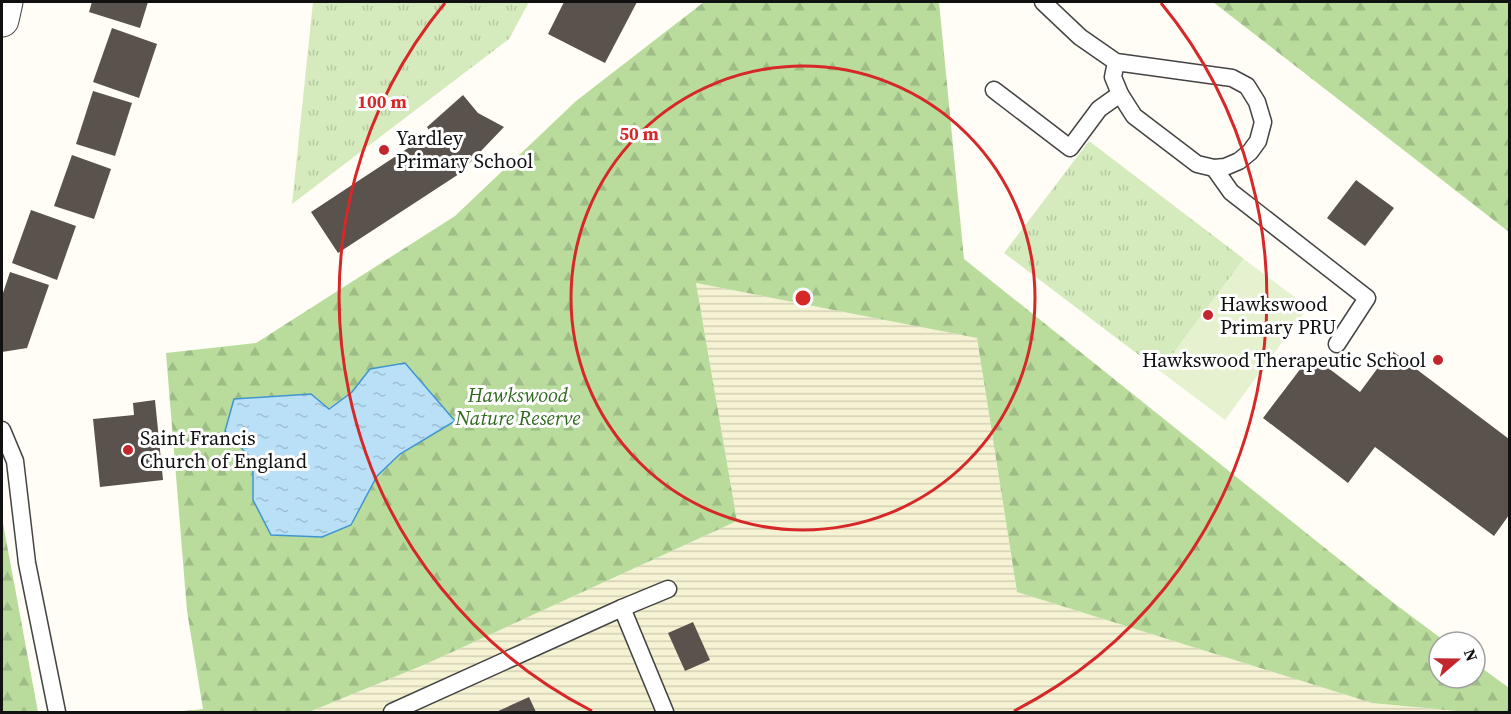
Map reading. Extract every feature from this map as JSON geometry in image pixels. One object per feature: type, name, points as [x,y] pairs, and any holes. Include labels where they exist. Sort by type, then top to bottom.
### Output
[{"type":"street","points":[[2,20],[6,2]]},
{"type":"lane","points":[[1043,2],[1080,37],[1116,62],[1232,78],[1247,86],[1257,102],[1263,122],[1258,141],[1239,161],[1225,167],[1214,168],[1197,164],[1134,116],[1120,94],[1113,77],[1116,62]]},
{"type":"lane","points":[[994,90],[1070,148],[1098,109],[1120,94]]},
{"type":"lane","points":[[1214,168],[1231,192],[1367,298],[1337,344]]},
{"type":"lane","points":[[2,430],[15,462],[27,563],[57,712]]},
{"type":"lane","points":[[392,712],[668,589]]},
{"type":"lane","points":[[622,608],[665,712]]},
{"type":"shaded area","points":[[696,283],[977,338],[1017,592],[1372,703],[1468,712],[309,712],[426,664],[737,521]]},
{"type":"green space","points":[[313,2],[529,2],[509,39],[292,204]]},
{"type":"green space","name":"Hawkswood Nature Reserve","points":[[704,2],[939,2],[964,259],[1430,630],[1427,630],[1427,690],[1487,690],[1487,672],[1509,688],[1509,712],[1468,712],[1372,703],[1017,592],[977,338],[696,283],[737,521],[426,664],[309,712],[174,712],[203,709],[187,611],[166,353],[256,343],[455,216],[576,101]],"holes":[[[405,363],[455,421],[400,454],[377,476],[351,525],[253,500],[253,460],[352,392],[370,369]]]},
{"type":"green space","points":[[1213,2],[1509,2],[1509,232]]},
{"type":"green space","points":[[1089,141],[1244,259],[1160,371],[1004,253]]},
{"type":"green space","points":[[1244,259],[1308,307],[1225,420],[1160,371]]},
{"type":"green space","points":[[2,518],[38,712],[2,712]]},
{"type":"water","points":[[405,363],[455,421],[400,454],[377,476],[351,525],[322,537],[271,535],[253,500],[253,460],[225,431],[234,399],[311,394],[329,409],[352,392],[370,369]]},
{"type":"building","points":[[92,2],[148,2],[140,28],[89,12]]},
{"type":"building","points":[[564,2],[637,2],[605,63],[548,34]]},
{"type":"building","points":[[112,28],[157,44],[139,98],[93,82]]},
{"type":"building","points":[[93,91],[132,103],[115,156],[76,144]]},
{"type":"building","points":[[463,95],[478,113],[504,127],[459,174],[338,253],[311,212],[431,133],[427,127]]},
{"type":"building","points":[[72,155],[111,169],[94,219],[54,206]]},
{"type":"building","points":[[1356,180],[1394,208],[1365,246],[1327,218]]},
{"type":"building","points":[[31,210],[76,226],[57,280],[12,263]]},
{"type":"building","points":[[10,272],[49,285],[27,348],[2,352],[2,296]]},
{"type":"building","points":[[1391,350],[1509,439],[1509,515],[1494,536],[1375,447],[1348,483],[1263,418],[1311,355],[1360,392]]},
{"type":"building","name":"Saint Francis Church of England","points":[[155,400],[163,480],[100,487],[93,419],[134,415],[133,403]]},
{"type":"building","points":[[693,622],[710,660],[685,671],[668,633]]},
{"type":"building","points":[[529,697],[536,712],[496,712]]},
{"type":"place","name":"Yardley Primary School","points":[[384,150]]},
{"type":"place","name":"Hawkswood Primary PRU","points":[[1208,315]]},
{"type":"place","name":"Hawkswood Therapeutic School","points":[[1438,360]]},
{"type":"place","name":"Saint Francis Church of England","points":[[128,450]]}]
